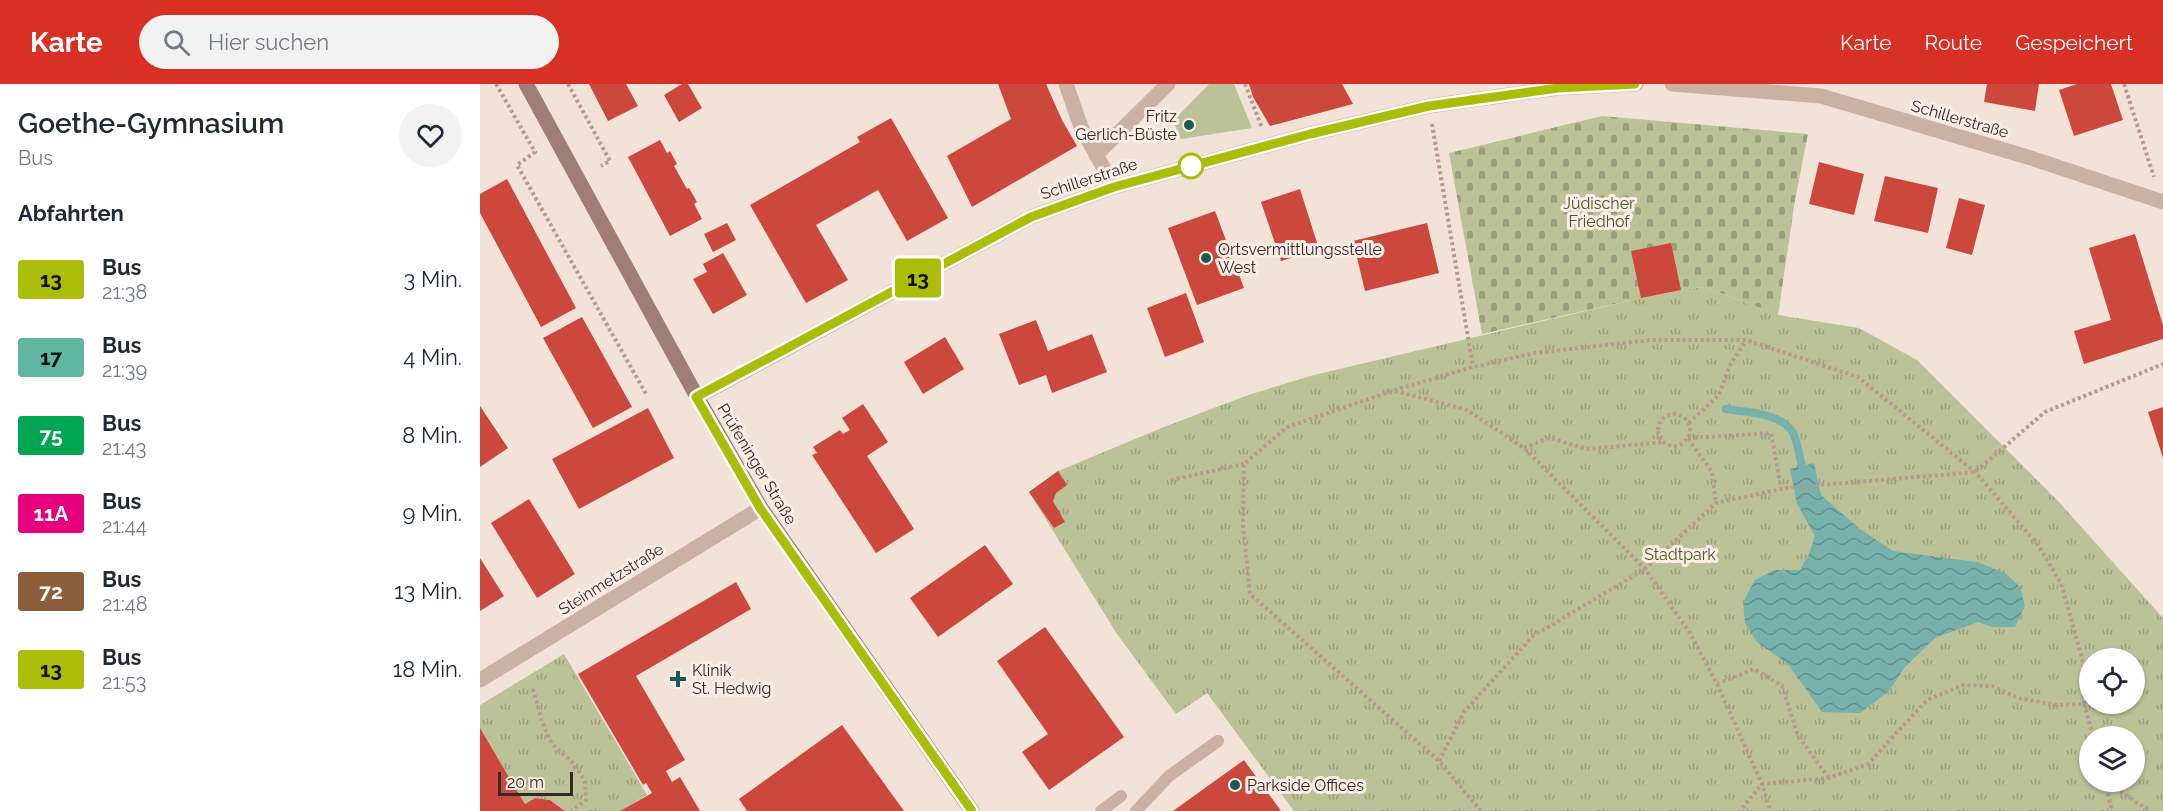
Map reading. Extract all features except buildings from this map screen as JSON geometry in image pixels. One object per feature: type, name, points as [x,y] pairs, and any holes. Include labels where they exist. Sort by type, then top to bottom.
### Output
[{"type":"street","name":"Prüfeninger Straße","points":[[525,84],[696,397],[760,508],[972,811]]},
{"type":"street","points":[[1066,84],[1081,127],[1114,187]]},
{"type":"street","points":[[1096,155],[1168,84]]},
{"type":"street","name":"Schillerstraße","points":[[696,397],[1031,217],[1114,187],[1269,145],[1429,106],[1558,88],[1636,84]]},
{"type":"street","name":"Schillerstraße","points":[[1671,84],[1821,90],[2162,201]]},
{"type":"street","name":"Steinmetzstraße","points":[[480,680],[760,508]]},
{"type":"lane","points":[[1136,811],[1169,776],[1218,741]]},
{"type":"lane","points":[[1101,811],[1121,796]]},
{"type":"path","points":[[496,84],[535,152],[517,165],[646,394]]},
{"type":"path","points":[[568,84],[610,161],[601,166]]},
{"type":"path","points":[[1245,84],[1269,145]]},
{"type":"path","points":[[2124,84],[2162,201]]},
{"type":"path","points":[[1429,106],[1473,367]]},
{"type":"path","points":[[1171,480],[1244,464],[1287,427],[1395,390],[1473,367],[1535,353],[1650,340],[1746,340],[1858,377],[1975,472],[2038,545],[2061,583],[2079,648]]},
{"type":"path","points":[[1689,423],[1719,395],[1730,365],[1746,340]]},
{"type":"path","points":[[1439,761],[1464,712],[1533,636],[1645,569],[1716,503],[1784,488],[1975,472],[2045,412],[2163,364]]},
{"type":"path","points":[[1395,390],[1467,410],[1524,448],[1645,569],[1690,633],[1717,684],[1761,784],[1770,811]]},
{"type":"path","points":[[1716,503],[1712,472],[1688,438],[1689,423],[1682,416],[1672,414],[1666,416],[1662,419],[1658,429],[1660,437],[1674,446],[1688,438],[1771,433],[1784,488]]},
{"type":"path","points":[[1524,448],[1549,438],[1588,449],[1665,442]]},
{"type":"path","points":[[1244,464],[1243,525],[1251,594],[1439,761],[1481,811]]},
{"type":"path","points":[[1717,684],[1754,669],[1782,686],[1798,736],[1829,778]]},
{"type":"path","points":[[1740,811],[1761,784],[1829,778],[1868,764],[1927,700],[1963,685],[1992,686],[2018,698],[2058,705],[2079,704]]},
{"type":"path","points":[[533,689],[542,722],[552,744],[576,766],[585,782],[586,800],[571,811]]},
{"type":"path","points":[[2107,792],[2112,811]]},
{"type":"path","points":[[2121,792],[2150,811]]},
{"type":"green space","points":[[1209,84],[1234,84],[1252,128],[1181,139],[1173,121]]},
{"type":"green space","name":"Jüdischer Friedhof","points":[[1602,116],[1808,134],[1795,200],[1778,315],[1705,287],[1641,298],[1482,334],[1449,153]]},
{"type":"green space","name":"Stadtpark","points":[[1705,287],[1778,315],[1859,328],[1917,360],[2058,501],[2163,618],[2163,811],[1294,811],[1207,693],[1176,714],[1117,634],[1029,492],[1058,471],[1248,395],[1314,375],[1641,298]]},
{"type":"green space","points":[[564,654],[647,795],[620,811],[565,811],[550,800],[535,798],[525,804],[480,728],[480,705]]},
{"type":"water","points":[[1814,463],[1821,495],[1860,529],[1893,551],[1977,562],[2005,573],[2020,587],[2025,606],[2015,627],[1992,627],[1978,622],[1935,638],[1905,667],[1889,691],[1860,713],[1822,712],[1788,664],[1757,642],[1745,623],[1743,602],[1755,580],[1774,570],[1800,570],[1809,554],[1815,536],[1797,504],[1790,469]]},
{"type":"waterway","points":[[1726,409],[1772,417],[1788,426],[1795,437],[1802,466]]},
{"type":"bus line","name":"13","points":[[972,811],[760,508],[696,397],[1031,217],[1114,187],[1310,134],[1429,106],[1558,88],[1635,84]]},
{"type":"place","name":"Fritz Gerlich-Büste","points":[[1189,125]]},
{"type":"place","name":"Ortsvermittlungsstelle West","points":[[1206,258]]},
{"type":"place","name":"Klinik St. Hedwig","points":[[678,679]]},
{"type":"place","name":"Parkside Offices","points":[[1235,785]]}]
